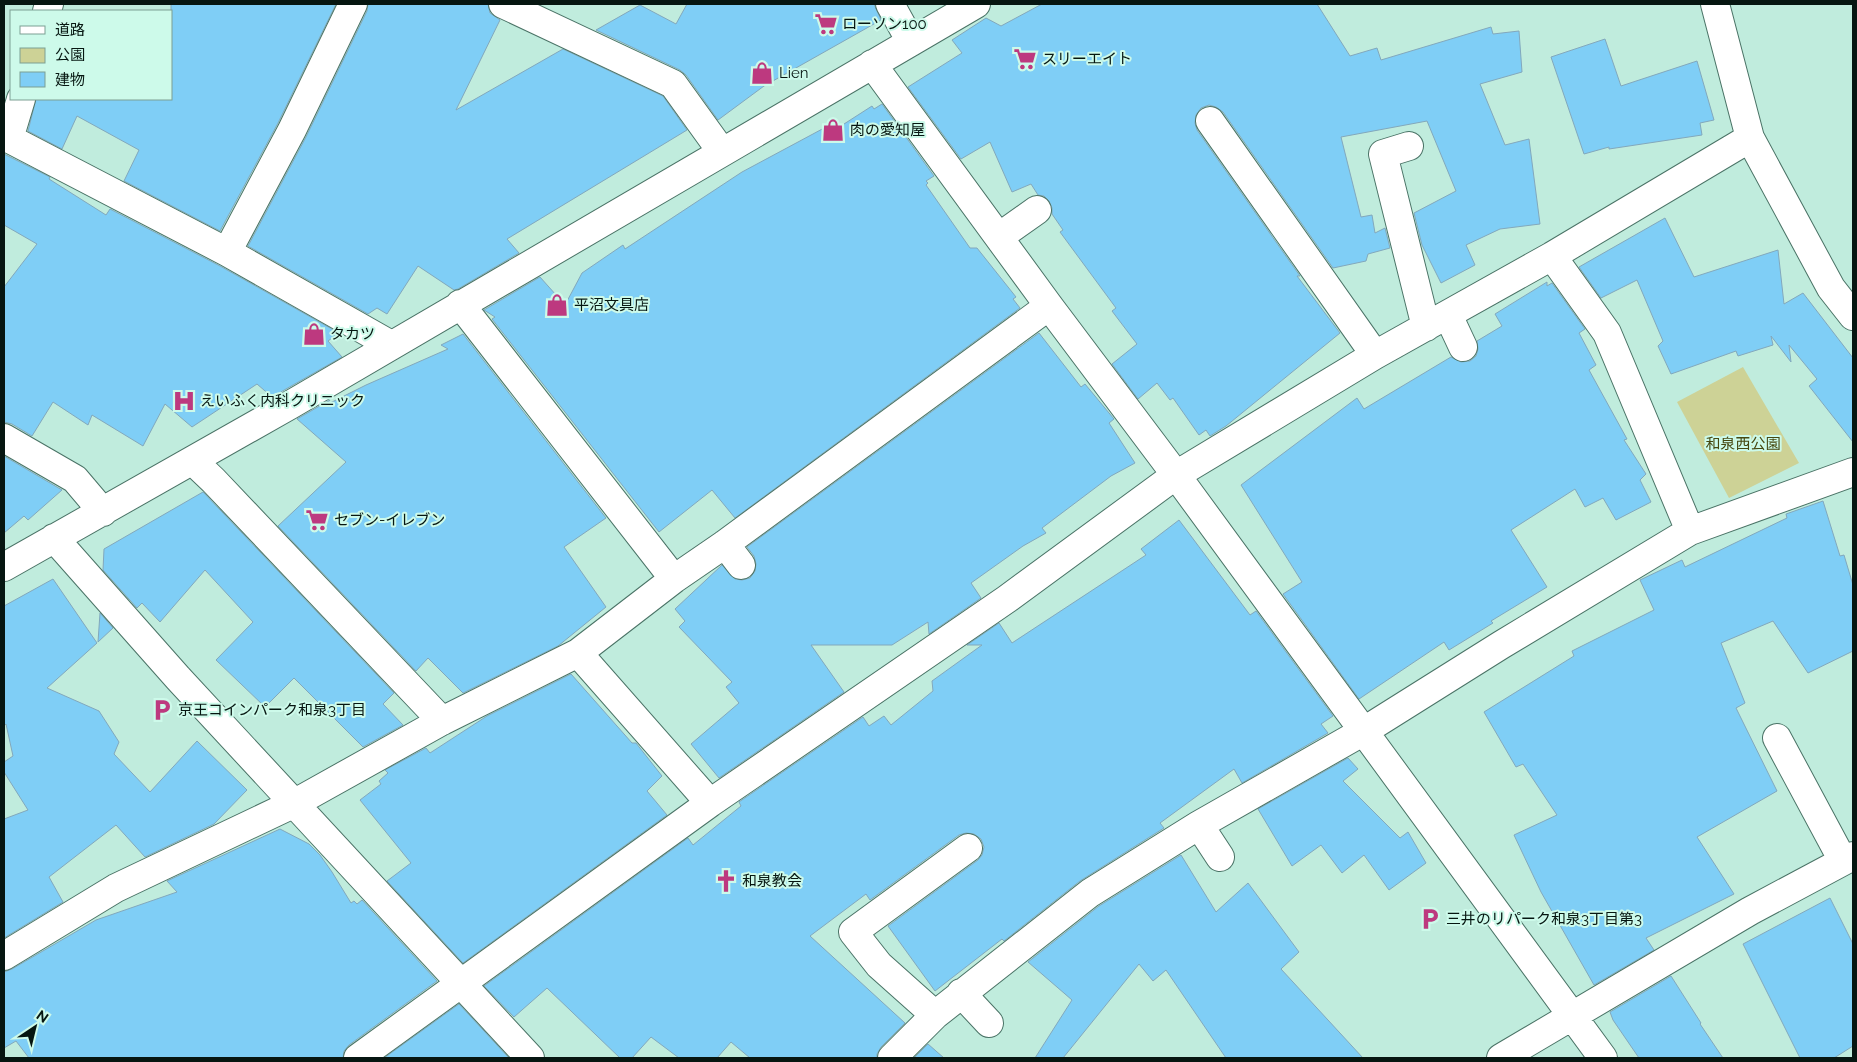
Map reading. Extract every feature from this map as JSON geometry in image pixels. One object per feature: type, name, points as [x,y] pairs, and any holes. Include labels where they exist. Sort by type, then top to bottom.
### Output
[{"type":"street","points":[[227,252],[292,130],[354,4]]},
{"type":"street","points":[[503,4],[673,84],[722,152]]},
{"type":"street","points":[[890,4],[911,42]]},
{"type":"street","points":[[4,567],[193,461],[976,4]]},
{"type":"street","points":[[1715,4],[1750,138],[1831,288],[1853,316]]},
{"type":"street","points":[[872,64],[1603,1058]]},
{"type":"street","points":[[21,100],[6,138],[227,252],[391,345]]},
{"type":"street","points":[[1210,121],[1375,356]]},
{"type":"street","points":[[358,1058],[710,803],[1007,599],[1176,475],[1375,356],[1552,256],[1750,138]]},
{"type":"street","points":[[1409,146],[1383,154],[1437,321],[1463,347]]},
{"type":"street","points":[[999,237],[1037,210]]},
{"type":"street","points":[[1552,256],[1607,333],[1690,531]]},
{"type":"street","points":[[460,304],[674,579]]},
{"type":"street","points":[[4,956],[116,888],[295,803],[442,721],[578,653],[674,579],[733,554],[1049,306]]},
{"type":"street","points":[[4,438],[75,479],[103,512]]},
{"type":"street","points":[[193,461],[442,721]]},
{"type":"street","points":[[892,1058],[935,1015],[961,993],[1090,893],[1199,825],[1364,731],[1501,645],[1690,531],[1853,472]]},
{"type":"street","points":[[54,538],[178,678],[530,1058]]},
{"type":"street","points":[[578,653],[710,803]]},
{"type":"street","points":[[1501,1058],[1750,911],[1848,858],[1777,738]]},
{"type":"street","points":[[1199,825],[1220,857]]},
{"type":"street","points":[[935,1015],[879,965],[852,932],[968,848]]},
{"type":"street","points":[[961,993],[989,1024]]},
{"type":"green space","name":"和泉西公園","points":[[1743,367],[1799,463],[1729,498],[1677,402]]},
{"type":"building","points":[[171,4],[336,4],[278,123],[220,231],[124,181],[139,150],[77,116],[62,149],[28,131],[36,100],[172,100]]},
{"type":"building","points":[[368,4],[488,4],[490,13],[500,20],[456,110],[563,49],[663,96],[687,130],[507,239],[519,253],[458,289],[454,290],[418,266],[387,314],[377,308],[368,314],[248,246],[306,137],[367,11]]},
{"type":"building","points":[[687,4],[874,4],[881,20],[764,86],[718,120],[686,75],[680,70],[596,30],[640,5],[676,24]]},
{"type":"building","points":[[1042,4],[1317,4],[1350,56],[1377,48],[1381,60],[1491,27],[1493,34],[1519,31],[1522,72],[1480,84],[1505,145],[1529,139],[1540,224],[1500,229],[1466,245],[1475,265],[1441,283],[1422,245],[1414,213],[1456,191],[1427,121],[1341,137],[1361,217],[1372,215],[1375,233],[1385,228],[1390,248],[1368,254],[1366,261],[1333,268],[1223,112],[1209,105],[1201,108],[1196,115],[1195,123],[1197,130],[1300,276],[1297,276],[1340,333],[1226,426],[1210,436],[1206,430],[1199,435],[1173,398],[1170,400],[1157,383],[1138,399],[1112,364],[1137,344],[1112,311],[1116,308],[1060,232],[1063,230],[1052,214],[1049,201],[1044,196],[1038,195],[1031,184],[1012,192],[990,142],[961,159],[908,87],[962,53],[952,40],[986,18],[1001,26]]},
{"type":"building","points":[[1605,39],[1621,86],[1697,61],[1714,120],[1700,123],[1702,135],[1609,149],[1609,147],[1584,154],[1551,57]]},
{"type":"building","points":[[882,104],[934,176],[926,181],[928,183],[926,185],[970,248],[977,248],[1016,297],[1013,299],[1020,308],[735,518],[712,490],[659,532],[492,319],[495,317],[484,310],[540,277],[565,305],[582,273],[623,245],[625,249],[742,172],[826,127],[830,133],[872,106],[874,109]]},
{"type":"building","points":[[4,154],[50,177],[49,179],[106,215],[110,209],[220,266],[339,333],[328,341],[342,357],[272,397],[257,384],[192,427],[165,404],[143,446],[92,415],[88,425],[53,402],[32,436],[12,424],[4,422],[4,287],[37,244],[4,225]]},
{"type":"building","points":[[1665,218],[1694,277],[1778,250],[1784,304],[1803,293],[1853,358],[1853,442],[1809,386],[1817,379],[1789,345],[1791,362],[1771,336],[1773,345],[1738,356],[1736,351],[1671,374],[1658,346],[1663,341],[1637,280],[1601,298],[1579,267]]},
{"type":"building","points":[[1547,282],[1547,286],[1552,283],[1585,329],[1579,333],[1596,365],[1589,370],[1627,439],[1624,440],[1646,474],[1640,480],[1651,502],[1616,520],[1603,498],[1585,507],[1575,489],[1511,530],[1547,587],[1491,621],[1493,623],[1449,650],[1444,642],[1359,699],[1283,594],[1302,582],[1241,485],[1357,398],[1364,409],[1451,357],[1461,362],[1470,361],[1476,356],[1478,349],[1477,341],[1502,326],[1495,314]]},
{"type":"building","points":[[1039,333],[1081,387],[1085,384],[1114,419],[1109,423],[1135,463],[1111,476],[1042,528],[1046,533],[1023,546],[971,583],[981,598],[929,634],[928,622],[892,645],[811,645],[844,692],[719,778],[691,744],[739,703],[726,687],[732,682],[679,627],[685,621],[675,609],[722,565],[735,579],[750,578],[755,571],[756,564],[754,556],[747,547]]},
{"type":"building","points":[[463,334],[606,518],[564,547],[606,607],[558,646],[463,693],[428,658],[416,671],[278,526],[346,462],[297,419],[330,400],[326,405],[448,349],[441,345]]},
{"type":"building","points":[[4,456],[62,490],[28,520],[24,516],[4,533]]},
{"type":"building","points":[[203,492],[394,693],[383,704],[403,725],[363,747],[294,678],[265,707],[216,660],[253,622],[205,570],[160,622],[142,603],[137,608],[103,570],[104,549]]},
{"type":"building","points":[[1823,501],[1840,556],[1844,555],[1853,585],[1853,651],[1808,673],[1773,621],[1721,643],[1745,703],[1736,708],[1777,791],[1697,837],[1734,894],[1646,938],[1654,950],[1594,985],[1541,892],[1514,835],[1557,815],[1523,764],[1516,767],[1484,712],[1574,656],[1572,651],[1654,610],[1640,580],[1682,560],[1685,567],[1787,518],[1786,514]]},
{"type":"building","points":[[1179,520],[1250,615],[1256,611],[1333,716],[1321,724],[1328,733],[1242,783],[1234,769],[1160,823],[1164,828],[1080,881],[1004,941],[1002,939],[935,991],[888,926],[978,860],[982,855],[984,847],[981,839],[974,834],[966,833],[959,835],[870,900],[866,894],[810,936],[905,1023],[881,1047],[877,1058],[750,1058],[731,1042],[717,1058],[679,1058],[651,1037],[632,1058],[620,1058],[547,988],[514,1017],[484,986],[688,838],[693,845],[741,806],[739,802],[863,717],[869,726],[884,716],[891,725],[933,691],[932,681],[982,645],[967,645],[999,623],[1012,643],[1146,555],[1141,549]]},
{"type":"building","points":[[53,579],[97,643],[47,688],[99,711],[119,742],[114,754],[150,792],[197,741],[247,790],[214,824],[145,857],[116,825],[49,877],[63,902],[4,938],[4,819],[28,810],[4,772],[4,762],[13,756],[6,724],[4,726],[4,606]]},
{"type":"building","points":[[100,613],[113,628],[98,642]]},
{"type":"building","points":[[571,674],[632,743],[636,743],[662,776],[647,791],[667,815],[463,963],[387,881],[411,863],[360,800],[381,784],[379,781],[388,773],[385,770],[426,748],[430,753],[487,716]]},
{"type":"building","points":[[1348,758],[1358,769],[1343,781],[1400,838],[1408,832],[1426,863],[1389,890],[1364,855],[1342,873],[1321,845],[1292,866],[1258,809]]},
{"type":"building","points":[[280,829],[309,844],[320,855],[351,903],[354,901],[357,904],[362,900],[437,981],[349,1045],[344,1051],[343,1058],[29,1058],[16,1041],[4,1048],[4,972],[96,920],[177,892],[167,881]]},
{"type":"building","points":[[1181,855],[1216,912],[1248,883],[1299,952],[1281,969],[1363,1058],[1226,1058],[1166,970],[1153,981],[1139,964],[1063,1058],[1035,1058],[1072,1000],[1028,962],[1099,906]]},
{"type":"building","points":[[1830,898],[1853,944],[1853,1046],[1834,1058],[1800,1058],[1743,944]]},
{"type":"building","points":[[1671,976],[1723,1058],[1639,1058],[1613,1020],[1610,1012]]},
{"type":"building","points":[[459,1004],[509,1058],[384,1058]]},
{"type":"building","points":[[928,1044],[944,1058],[914,1058]]},
{"type":"place","name":"ローソン100","points":[[826,24]]},
{"type":"place","name":"スリーエイト","points":[[1025,59]]},
{"type":"place","name":"Lien","points":[[762,73]]},
{"type":"place","name":"肉の愛知屋","points":[[833,130]]},
{"type":"place","name":"平沼文具店","points":[[557,305]]},
{"type":"place","name":"タカツ","points":[[314,334]]},
{"type":"place","name":"えいふく内科クリニック","points":[[184,401]]},
{"type":"place","name":"セブン-イレブン","points":[[317,520]]},
{"type":"place","name":"京王コインパーク和泉3丁目","points":[[162,710]]},
{"type":"place","name":"和泉教会","points":[[726,881]]},
{"type":"place","name":"三井のリパーク和泉3丁目第3","points":[[1430,919]]}]
